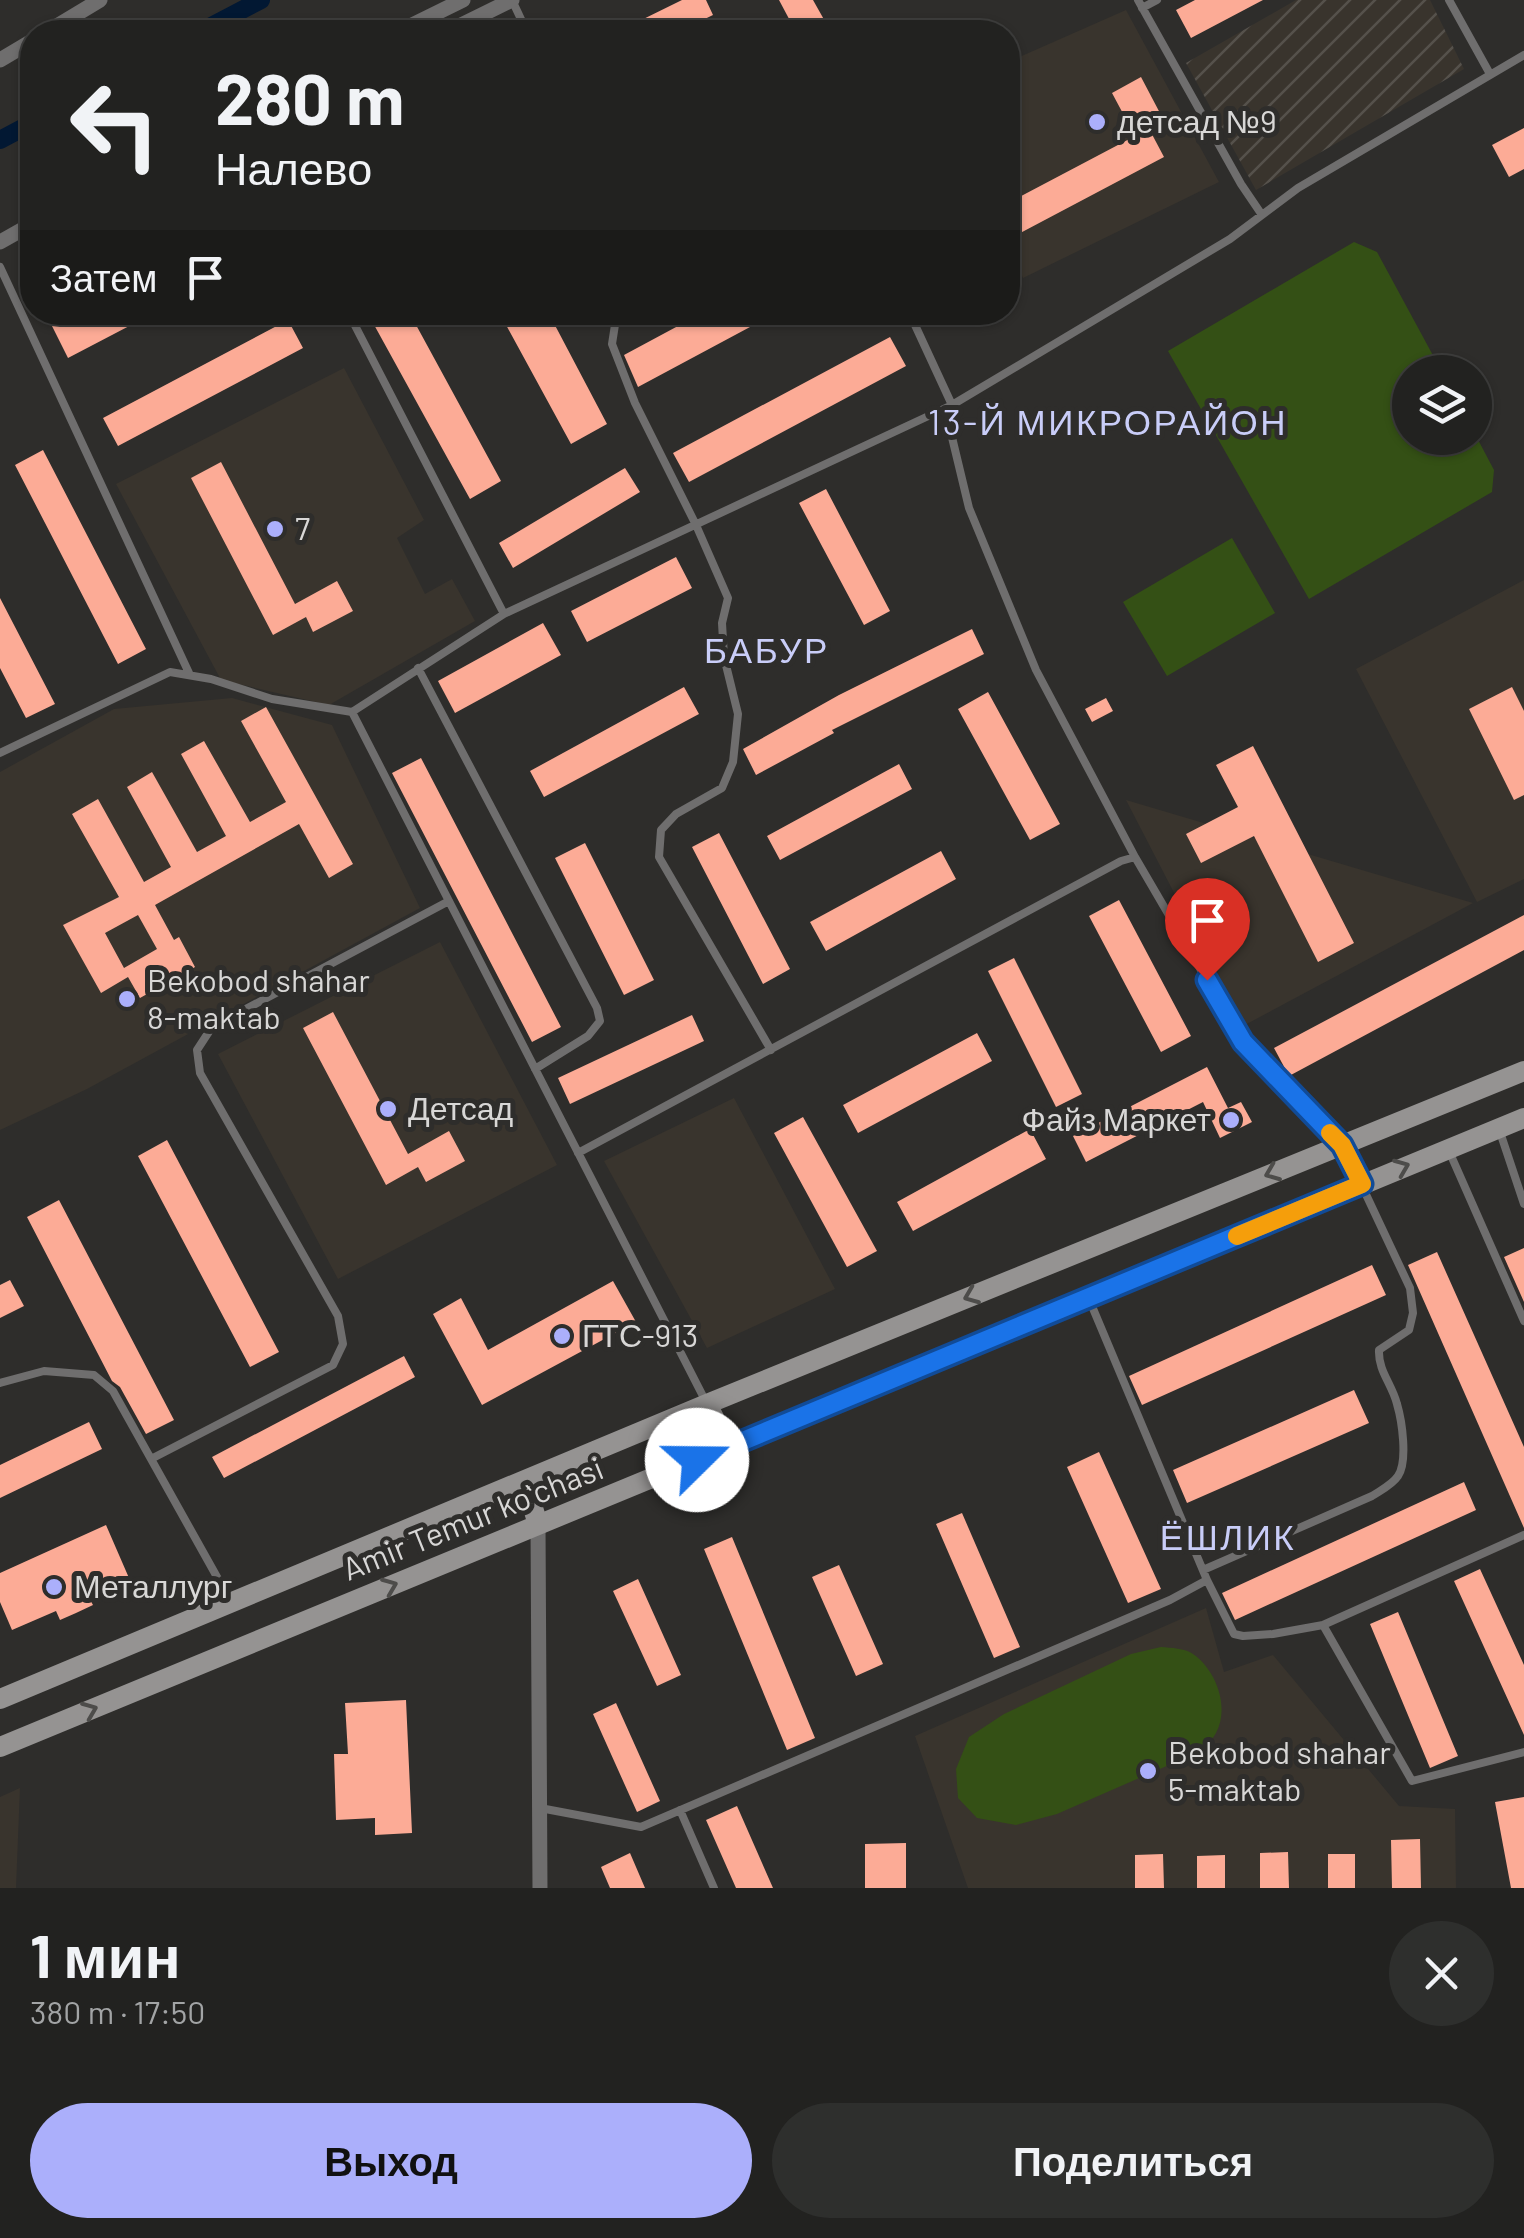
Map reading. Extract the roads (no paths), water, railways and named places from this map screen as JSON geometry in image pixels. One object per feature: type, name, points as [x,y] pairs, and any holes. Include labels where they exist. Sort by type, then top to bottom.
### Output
[{"type":"street","points":[[67,20],[100,0]]},
{"type":"street","points":[[422,20],[463,0]]},
{"type":"street","points":[[471,20],[512,0]]},
{"type":"street","name":"Amir Temur koʻchasi","points":[[0,1699],[707,1404],[1524,1071]]},
{"type":"street","name":"Amir Temur koʻchasi","points":[[0,1747],[1524,1118]]},
{"type":"street","points":[[1342,1145],[1362,1184]]},
{"type":"street","points":[[707,1404],[729,1447]]},
{"type":"street","points":[[525,1480],[538,1525],[540,1888]]},
{"type":"lane","points":[[1157,0],[1140,4],[1262,215]]},
{"type":"lane","points":[[1449,0],[1490,74]]},
{"type":"lane","points":[[0,753],[170,672],[189,673],[272,700],[352,712],[504,614],[952,404],[1230,240],[1298,188],[1524,54]]},
{"type":"lane","points":[[0,266],[20,309]]},
{"type":"lane","points":[[27,325],[189,673]]},
{"type":"lane","points":[[355,325],[504,614]]},
{"type":"lane","points":[[615,325],[612,344],[636,403],[728,598],[722,623],[724,657],[738,714],[733,762],[722,788],[676,814],[661,830],[659,857],[771,1050]]},
{"type":"lane","points":[[915,325],[952,404],[950,429],[969,508],[1036,670],[1135,857],[1243,1042],[1342,1145]]},
{"type":"lane","points":[[418,668],[598,1008],[600,1021],[588,1036],[535,1069]]},
{"type":"lane","points":[[352,712],[707,1404]]},
{"type":"lane","points":[[578,1153],[1120,861],[1135,857]]},
{"type":"lane","points":[[151,1459],[333,1365],[343,1344],[338,1316],[200,1073],[197,1050],[212,1026],[449,901]]},
{"type":"lane","points":[[1498,1128],[1524,1204]]},
{"type":"lane","points":[[1448,1149],[1524,1321]]},
{"type":"lane","points":[[1202,1570],[1372,1496],[1392,1484],[1402,1472],[1404,1450],[1397,1403],[1379,1363],[1380,1350],[1409,1330],[1413,1314],[1410,1288],[1362,1184]]},
{"type":"lane","points":[[1088,1297],[1202,1570],[1234,1634],[1273,1634],[1323,1625],[1524,1535]]},
{"type":"lane","points":[[0,1383],[44,1372],[94,1375],[113,1391],[231,1602]]},
{"type":"lane","points":[[540,1808],[641,1827],[1170,1600],[1207,1580]]},
{"type":"lane","points":[[1323,1625],[1412,1781],[1524,1752]]},
{"type":"lane","points":[[680,1810],[714,1888]]},
{"type":"waterway","points":[[223,20],[261,0]]},
{"type":"waterway","points":[[0,140],[20,129]]},
{"type":"place","name":"детсад №9","points":[[1097,122]]},
{"type":"place","name":"7","points":[[275,529]]},
{"type":"place","name":"Bekobod shahar 8-maktab","points":[[127,999]]},
{"type":"place","name":"Детсад","points":[[388,1109]]},
{"type":"place","name":"Файз Маркет","points":[[1231,1120]]},
{"type":"place","name":"ГТС-913","points":[[562,1336]]},
{"type":"place","name":"Металлург","points":[[54,1587]]},
{"type":"place","name":"Bekobod shahar 5-maktab","points":[[1148,1771]]},
{"type":"district","name":"13-Й МИКРОРАЙОН","points":[[1108,423]]},
{"type":"district","name":"БАБУР","points":[[767,651]]},
{"type":"district","name":"ЁШЛИК","points":[[1228,1538]]}]
